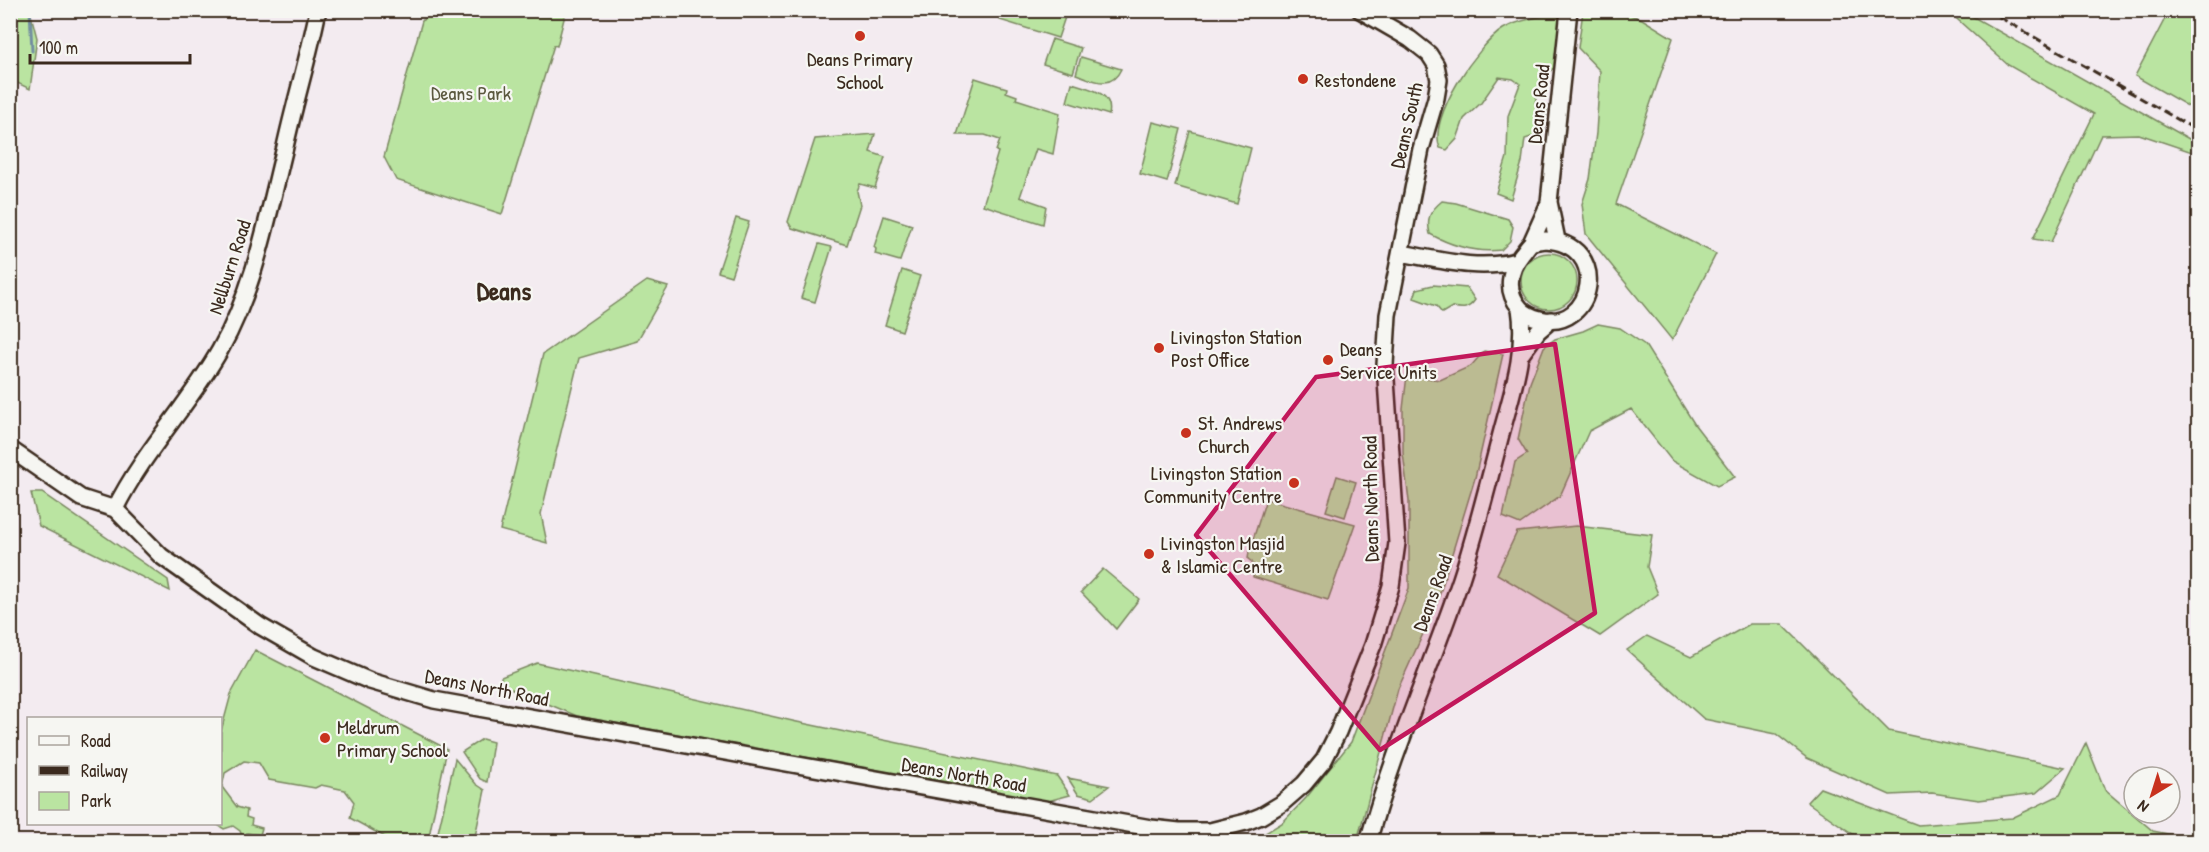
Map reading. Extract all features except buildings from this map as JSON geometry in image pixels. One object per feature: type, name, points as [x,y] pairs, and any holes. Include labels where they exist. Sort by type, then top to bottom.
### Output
[{"type":"street","name":"Nellburn Road","points":[[115,508],[124,489],[184,406],[220,350],[236,318],[250,280],[273,196],[318,10]]},
{"type":"street","name":"Deans South","points":[[1360,10],[1423,49],[1429,54],[1438,71],[1436,98],[1420,149],[1401,253]]},
{"type":"street","name":"Deans Road","points":[[1532,243],[1549,202],[1569,10]]},
{"type":"street","name":"Deans Road","points":[[1549,202],[1557,240]]},
{"type":"street","points":[[1557,240],[1570,246],[1583,258],[1588,270],[1589,281],[1586,295],[1571,314],[1551,320],[1533,317],[1520,308],[1515,301],[1509,284],[1511,270],[1532,243],[1557,240]]},
{"type":"street","name":"Deans North Road","points":[[115,508],[161,556],[260,626],[323,661],[369,681],[423,697],[1151,828],[1210,831],[1261,816],[1281,804],[1304,784],[1324,760],[1338,732],[1373,645],[1391,586],[1397,543],[1385,365],[1388,315],[1401,253]]},
{"type":"street","points":[[1401,253],[1478,266],[1516,261]]},
{"type":"street","points":[[1478,266],[1495,273],[1509,284]]},
{"type":"street","name":"Deans Road","points":[[1368,842],[1382,791],[1461,579],[1478,522],[1521,354],[1520,308]]},
{"type":"street","name":"Deans Road","points":[[1521,354],[1538,331],[1551,320]]},
{"type":"street","points":[[10,449],[81,498],[115,508]]},
{"type":"highlighted area","points":[[1555,344],[1595,613],[1380,750],[1196,535],[1316,377]]},
{"type":"green space","points":[[1003,10],[1067,11],[1058,38],[1000,20]]},
{"type":"green space","points":[[10,11],[30,11],[37,38],[30,89],[11,80]]},
{"type":"green space","name":"Deans Park","points":[[432,11],[566,11],[557,46],[554,45],[502,214],[396,180],[384,157],[422,21]]},
{"type":"green space","points":[[1583,11],[1618,11],[1642,19],[1673,38],[1616,204],[1716,254],[1672,340],[1586,234],[1582,204],[1590,179],[1600,71],[1578,48]]},
{"type":"green space","points":[[1948,11],[1963,11],[2198,144],[2198,154],[2139,134],[2101,135],[2051,242],[2033,239],[2094,114],[2008,65]]},
{"type":"green space","points":[[2169,11],[2198,11],[2198,112],[2135,76]]},
{"type":"green space","points":[[1562,13],[1557,65],[1542,78],[1535,103],[1547,110],[1543,133],[1525,139],[1522,162],[1511,199],[1496,193],[1507,157],[1508,116],[1520,84],[1513,79],[1499,77],[1481,103],[1464,119],[1457,139],[1447,150],[1440,148],[1438,135],[1441,119],[1457,83],[1493,37],[1503,29],[1517,23]]},
{"type":"green space","points":[[1052,39],[1081,48],[1073,73],[1043,64]]},
{"type":"green space","points":[[1081,57],[1121,69],[1112,80],[1095,81],[1076,74]]},
{"type":"green space","points":[[975,78],[1007,88],[1006,92],[1017,96],[1016,99],[1060,113],[1053,154],[1036,149],[1020,197],[1046,206],[1043,224],[983,205],[996,163],[998,152],[996,151],[1000,140],[985,135],[957,135]]},
{"type":"green space","points":[[1072,83],[1104,96],[1110,107],[1109,115],[1067,102]]},
{"type":"green space","points":[[1153,122],[1181,129],[1167,182],[1140,174]]},
{"type":"green space","points":[[1190,131],[1251,148],[1237,204],[1175,186]]},
{"type":"green space","points":[[875,134],[870,152],[885,157],[875,188],[860,184],[857,191],[860,205],[847,245],[792,228],[788,222],[815,139]]},
{"type":"green space","points":[[1442,201],[1508,219],[1513,227],[1510,241],[1501,250],[1483,250],[1456,245],[1430,234],[1428,224],[1430,215]]},
{"type":"green space","points":[[884,216],[912,225],[900,261],[875,254],[874,247]]},
{"type":"green space","points":[[736,218],[749,222],[731,276],[718,272]]},
{"type":"green space","points":[[819,244],[832,247],[815,302],[801,298]]},
{"type":"green space","points":[[1544,253],[1554,253],[1569,261],[1575,270],[1577,281],[1575,292],[1569,301],[1554,309],[1544,309],[1533,304],[1526,297],[1521,286],[1521,276],[1526,265],[1533,258]]},
{"type":"green space","points":[[902,270],[920,276],[902,331],[885,325]]},
{"type":"green space","points":[[647,281],[668,287],[637,341],[579,358],[541,514],[547,543],[500,530],[543,354]]},
{"type":"green space","points":[[1433,285],[1467,288],[1475,300],[1468,307],[1452,307],[1442,313],[1436,306],[1414,298],[1417,289]]},
{"type":"green space","points":[[1598,324],[1620,328],[1645,345],[1695,425],[1735,477],[1717,486],[1672,461],[1631,409],[1589,431],[1560,496],[1520,524],[1503,517],[1515,462],[1527,454],[1518,439],[1530,383],[1544,347],[1555,339]]},
{"type":"green space","points":[[1484,351],[1503,354],[1475,478],[1437,603],[1398,689],[1357,841],[1252,841],[1282,823],[1306,798],[1351,742],[1409,588],[1409,501],[1403,453],[1403,409],[1407,375],[1440,380],[1471,366]]},
{"type":"green space","points":[[1337,476],[1356,482],[1345,517],[1326,511]]},
{"type":"green space","points":[[31,493],[42,493],[168,580],[170,591],[39,526]]},
{"type":"green space","points":[[1266,499],[1355,524],[1328,600],[1253,577],[1252,562],[1248,559],[1249,552]]},
{"type":"green space","points":[[1576,526],[1652,535],[1647,567],[1658,594],[1600,636],[1497,574],[1517,532]]},
{"type":"green space","points":[[1103,569],[1139,599],[1116,629],[1081,592]]},
{"type":"green space","points":[[1750,624],[1782,624],[1889,731],[2065,768],[2036,793],[1979,800],[1932,793],[1890,795],[1807,758],[1776,734],[1704,719],[1627,650],[1647,636],[1691,657]]},
{"type":"green space","name":"Meldrum Primary School","points":[[255,650],[447,749],[428,841],[386,841],[385,837],[350,818],[354,802],[345,790],[321,785],[315,788],[269,780],[259,763],[244,761],[225,773],[222,787],[222,727],[231,694]]},
{"type":"green space","points":[[537,663],[797,722],[1057,776],[1070,795],[1048,801],[577,716],[500,684],[501,677]]},
{"type":"green space","points":[[482,739],[493,742],[487,782],[480,779],[462,752]]},
{"type":"green space","points":[[2086,743],[2105,790],[2122,805],[2122,825],[2146,825],[2153,831],[2198,841],[1863,841],[1807,802],[1820,788],[1918,825],[2012,818],[2060,795]]},
{"type":"green space","points":[[455,759],[476,784],[485,790],[474,841],[436,841]]},
{"type":"green space","points":[[1068,778],[1109,786],[1093,798],[1078,794]]},
{"type":"green space","name":"Meldrum Primary School","points":[[222,787],[237,807],[247,810],[246,817],[252,819],[251,825],[262,828],[260,835],[247,833],[244,841],[240,831],[233,826],[224,829],[218,825],[222,825]]},
{"type":"waterway","points":[[30,10],[32,51]]},
{"type":"railway","points":[[1987,10],[2198,131]]},
{"type":"place","name":"Deans Primary School","points":[[860,36]]},
{"type":"place","name":"Restondene","points":[[1303,79]]},
{"type":"place","name":"Livingston Station Post Office","points":[[1159,348]]},
{"type":"place","name":"Deans Service Units","points":[[1328,360]]},
{"type":"place","name":"St. Andrews Church","points":[[1186,433]]},
{"type":"place","name":"Livingston Station Community Centre","points":[[1294,483]]},
{"type":"place","name":"Livingston Masjid & Islamic Centre","points":[[1149,554]]},
{"type":"place","name":"Meldrum Primary School","points":[[325,738]]},
{"type":"district","name":"Deans","points":[[504,290]]}]
